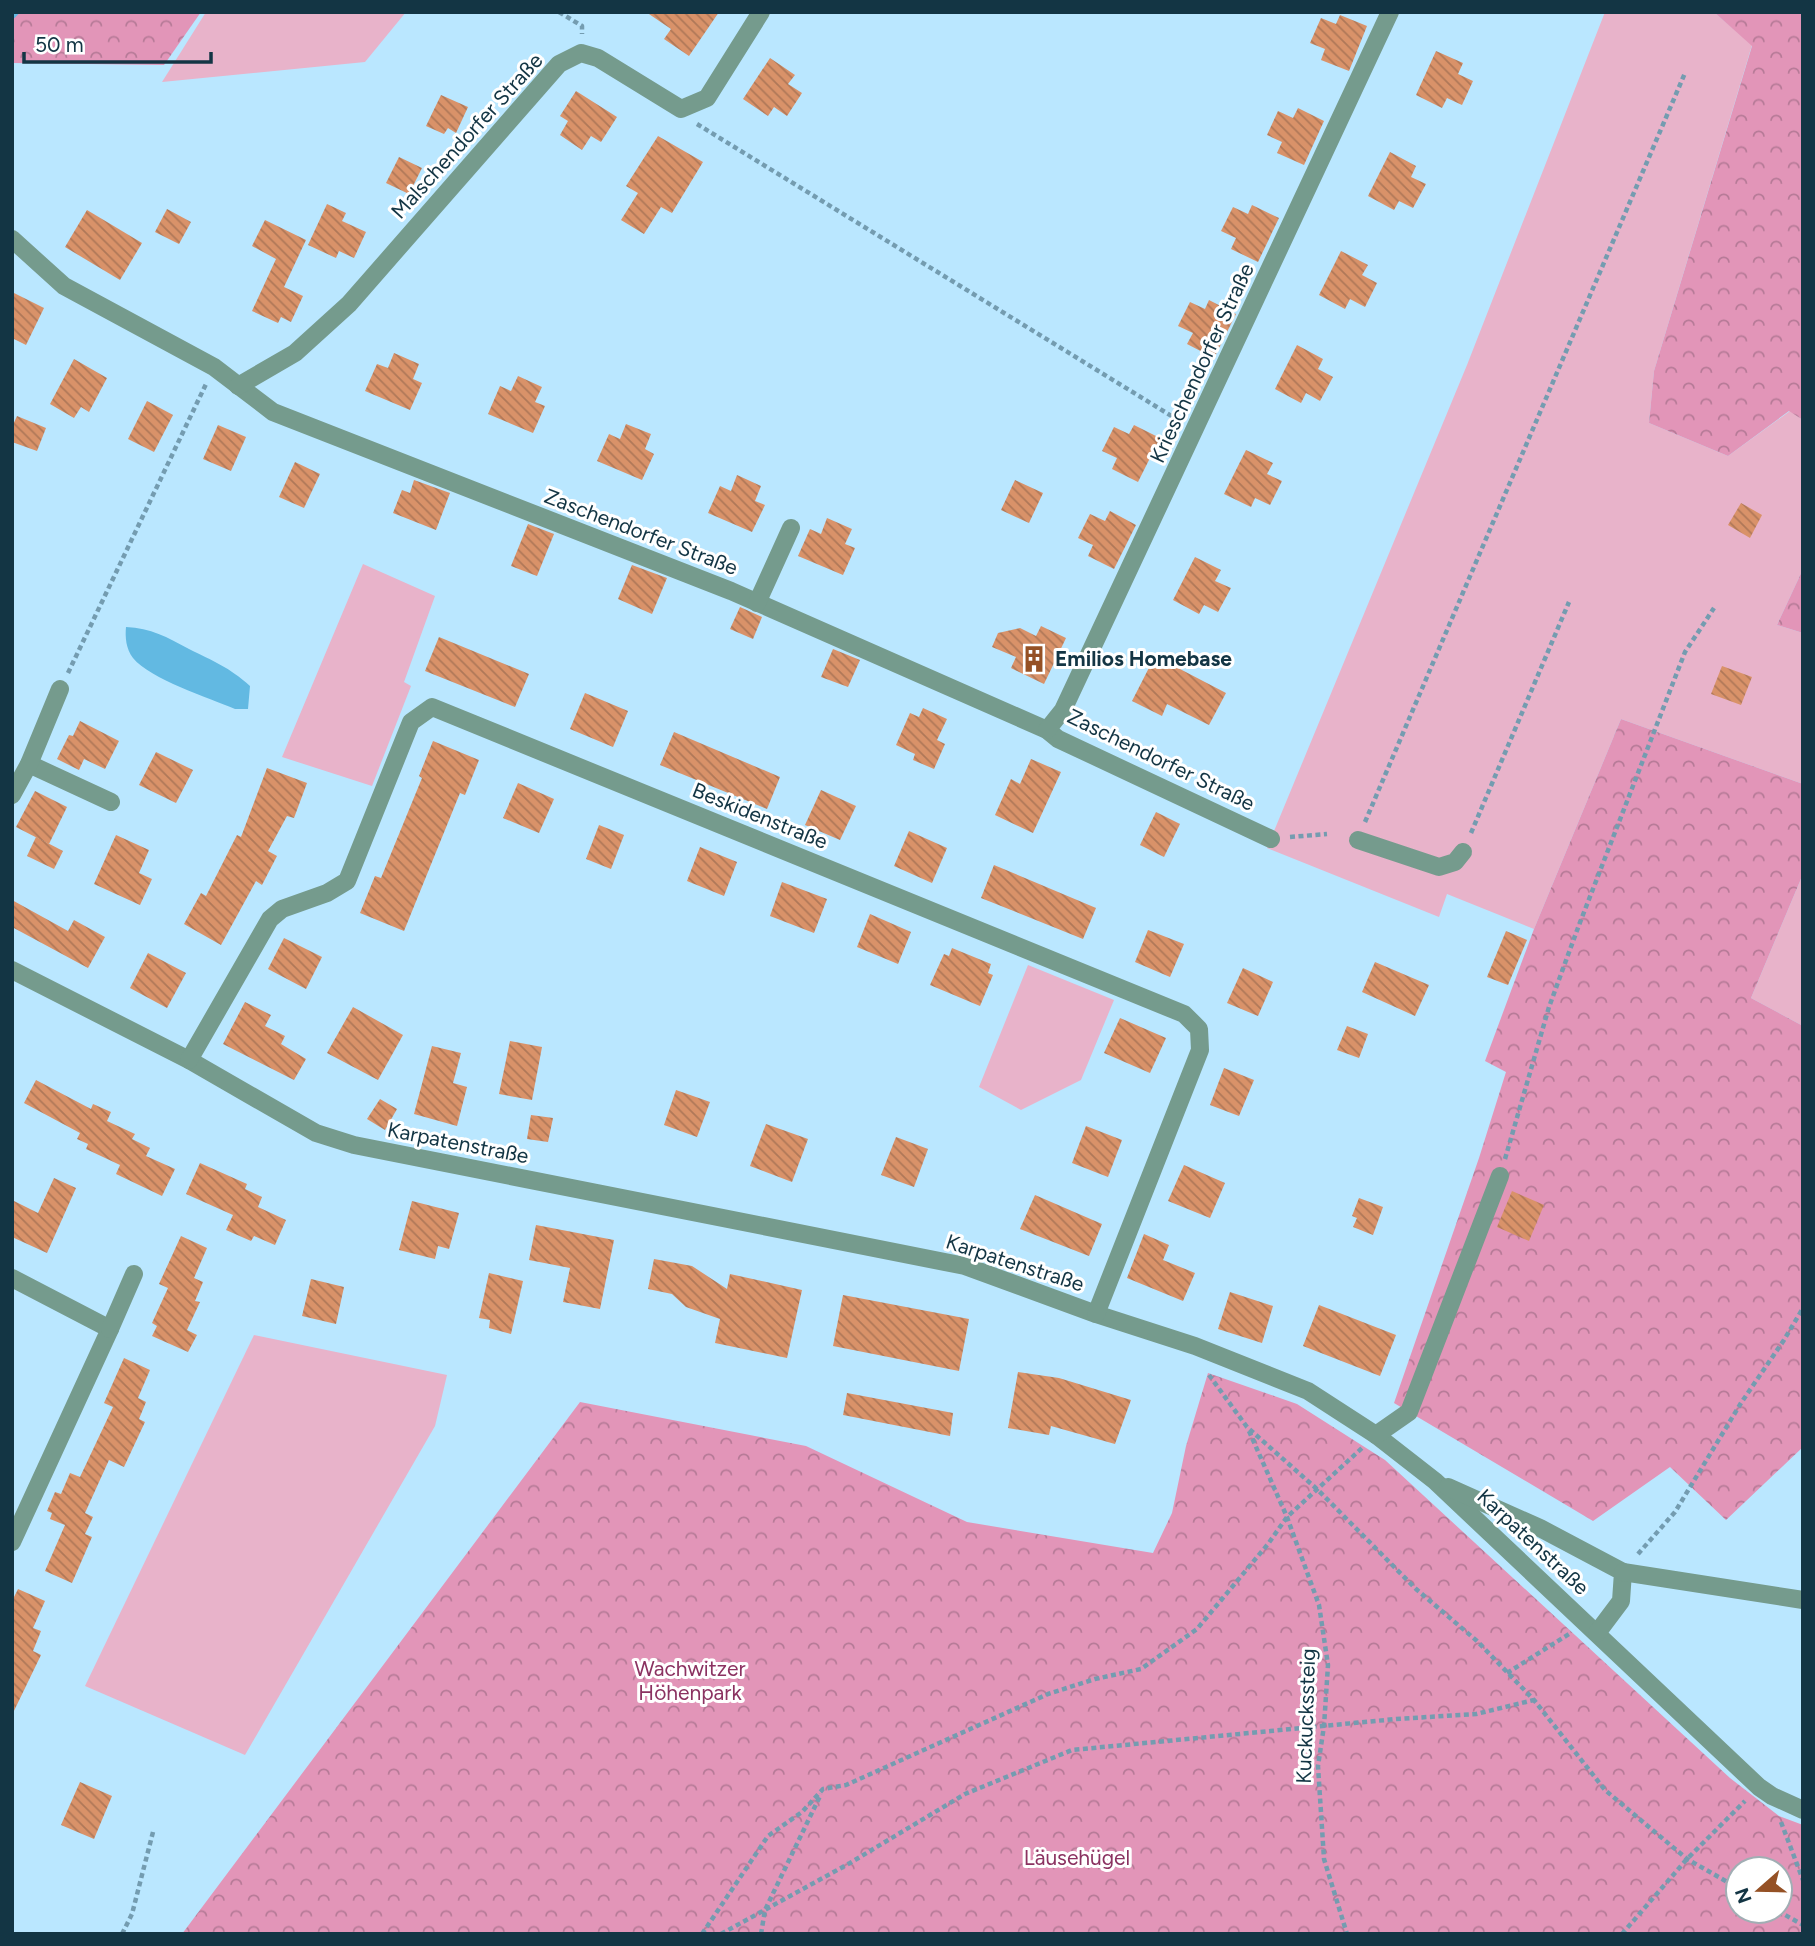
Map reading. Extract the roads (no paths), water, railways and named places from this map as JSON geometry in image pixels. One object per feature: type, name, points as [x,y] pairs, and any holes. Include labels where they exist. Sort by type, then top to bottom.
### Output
[{"type":"street","name":"Malschendorfer Straße","points":[[238,386],[295,353],[349,304],[559,64],[582,53],[598,58],[681,109],[707,99],[761,12]]},
{"type":"street","name":"Krieschendorfer Straße","points":[[1047,730],[1063,710],[1391,12]]},
{"type":"street","name":"Zaschendorfer Straße","points":[[12,239],[64,286],[214,367],[273,412],[757,603],[1047,730],[1059,739],[1271,839]]},
{"type":"street","points":[[757,603],[791,527]]},
{"type":"street","points":[[12,795],[29,764],[60,689]]},
{"type":"street","name":"Beskidenstraße","points":[[189,1060],[270,919],[282,909],[327,893],[347,881],[411,722],[432,707],[1184,1014],[1199,1029],[1200,1050],[1096,1314]]},
{"type":"street","points":[[29,764],[111,802]]},
{"type":"street","points":[[1358,840],[1439,867],[1455,862],[1463,852]]},
{"type":"street","name":"Karpatenstraße","points":[[12,970],[189,1060],[316,1133],[354,1145],[965,1266],[1205,1350],[1308,1391],[1376,1435],[1435,1481],[1766,1791],[1803,1810]]},
{"type":"street","points":[[1376,1435],[1409,1412],[1500,1175]]},
{"type":"street","points":[[12,1542],[134,1275]]},
{"type":"street","points":[[12,1278],[110,1329]]},
{"type":"street","points":[[1435,1481],[1540,1528],[1623,1572],[1803,1600]]},
{"type":"street","points":[[1591,1628],[1621,1601],[1623,1572]]},
{"type":"water","points":[[126,627],[151,631],[166,637],[235,674],[250,686],[248,709],[235,709],[196,694],[141,666],[129,651]]},
{"type":"waterway","points":[[12,15],[15,12]]},
{"type":"place","name":"Emilios Homebase","points":[[1034,659]]},
{"type":"park label","name":"Wachwitzer Höhenpark","points":[[690,1681]]},
{"type":"park label","name":"Läusehügel","points":[[1077,1858]]}]
